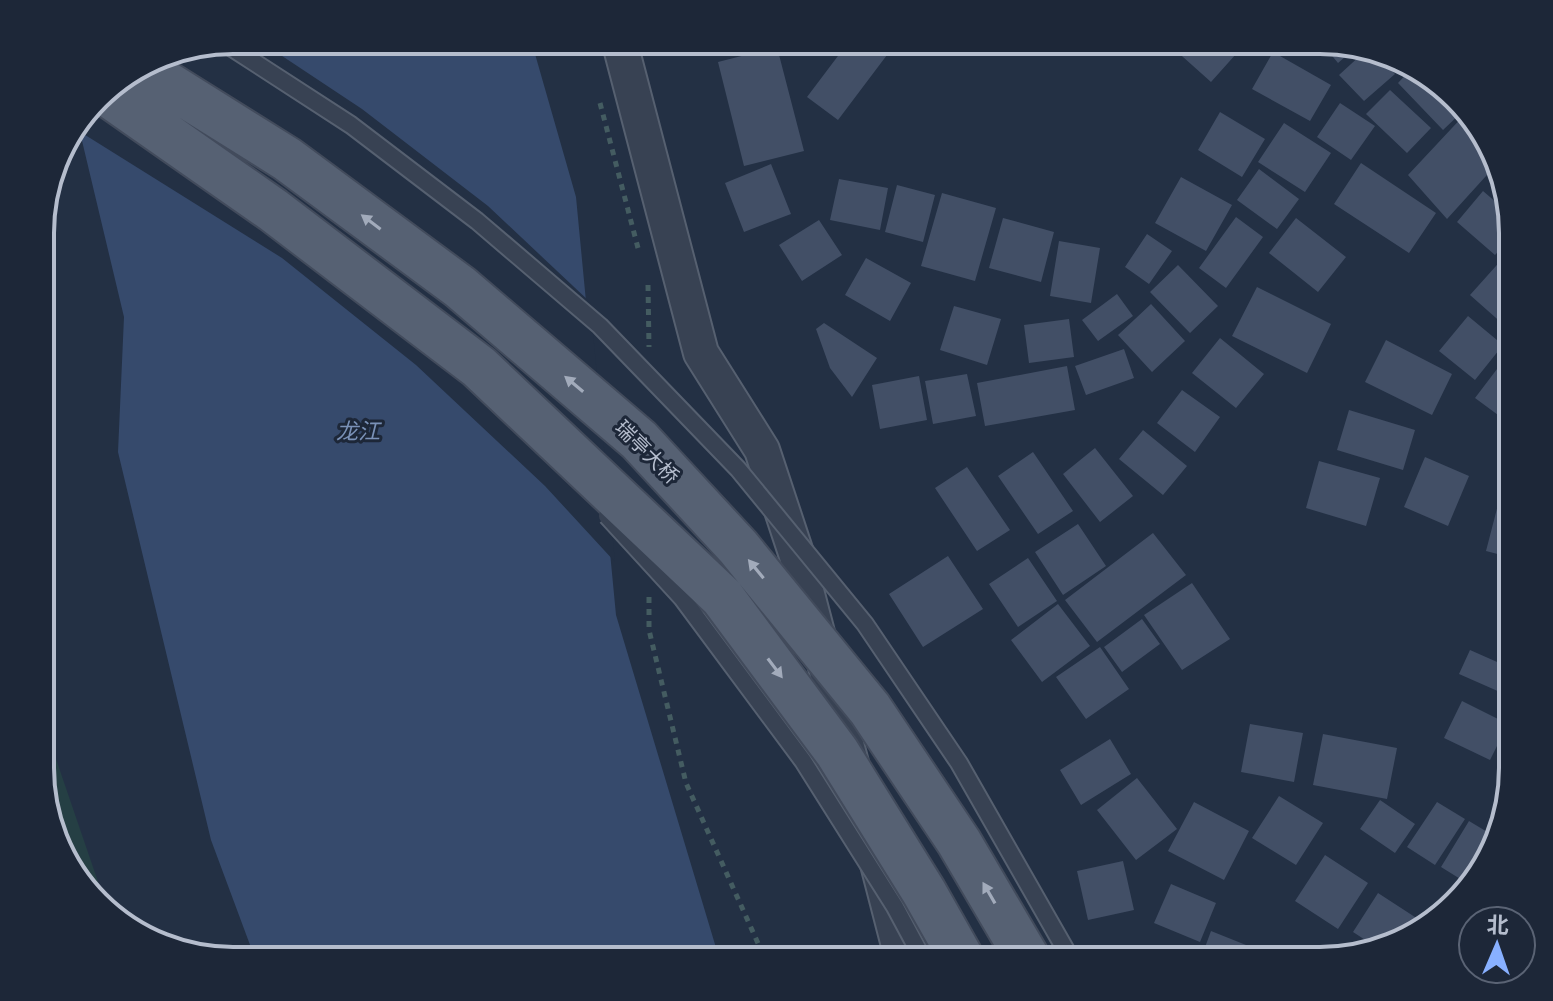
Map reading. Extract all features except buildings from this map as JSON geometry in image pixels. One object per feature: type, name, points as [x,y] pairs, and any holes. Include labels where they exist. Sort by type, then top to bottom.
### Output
[{"type":"main road","name":"瑞亭大桥","points":[[151,74],[287,159],[435,269],[639,440],[738,547],[870,709],[959,842],[1021,947]]},
{"type":"main road","points":[[109,105],[273,210],[479,367],[722,597],[837,752],[955,947]]},
{"type":"street","points":[[623,54],[701,353],[762,450],[797,556],[899,947]]},
{"type":"lane","points":[[242,54],[351,125],[477,221],[600,326],[738,469],[865,624],[959,763],[1064,947]]},
{"type":"lane","points":[[109,105],[295,236],[431,346],[463,376]]},
{"type":"lane","points":[[485,395],[570,476]]},
{"type":"lane","points":[[590,498],[682,598],[803,761],[895,907],[916,947]]},
{"type":"green space","points":[[54,753],[100,888],[84,868],[63,826],[57,803]]},
{"type":"water","name":"龙江","points":[[535,54],[576,197],[616,615],[716,947],[251,947],[211,840],[118,452],[124,317],[81,138],[102,111],[201,57],[209,56]]},
{"type":"pier","points":[[279,54],[362,109],[488,206],[590,302],[615,562],[545,486],[416,365],[282,258],[84,133],[115,98],[133,84],[175,63],[209,56]]}]
